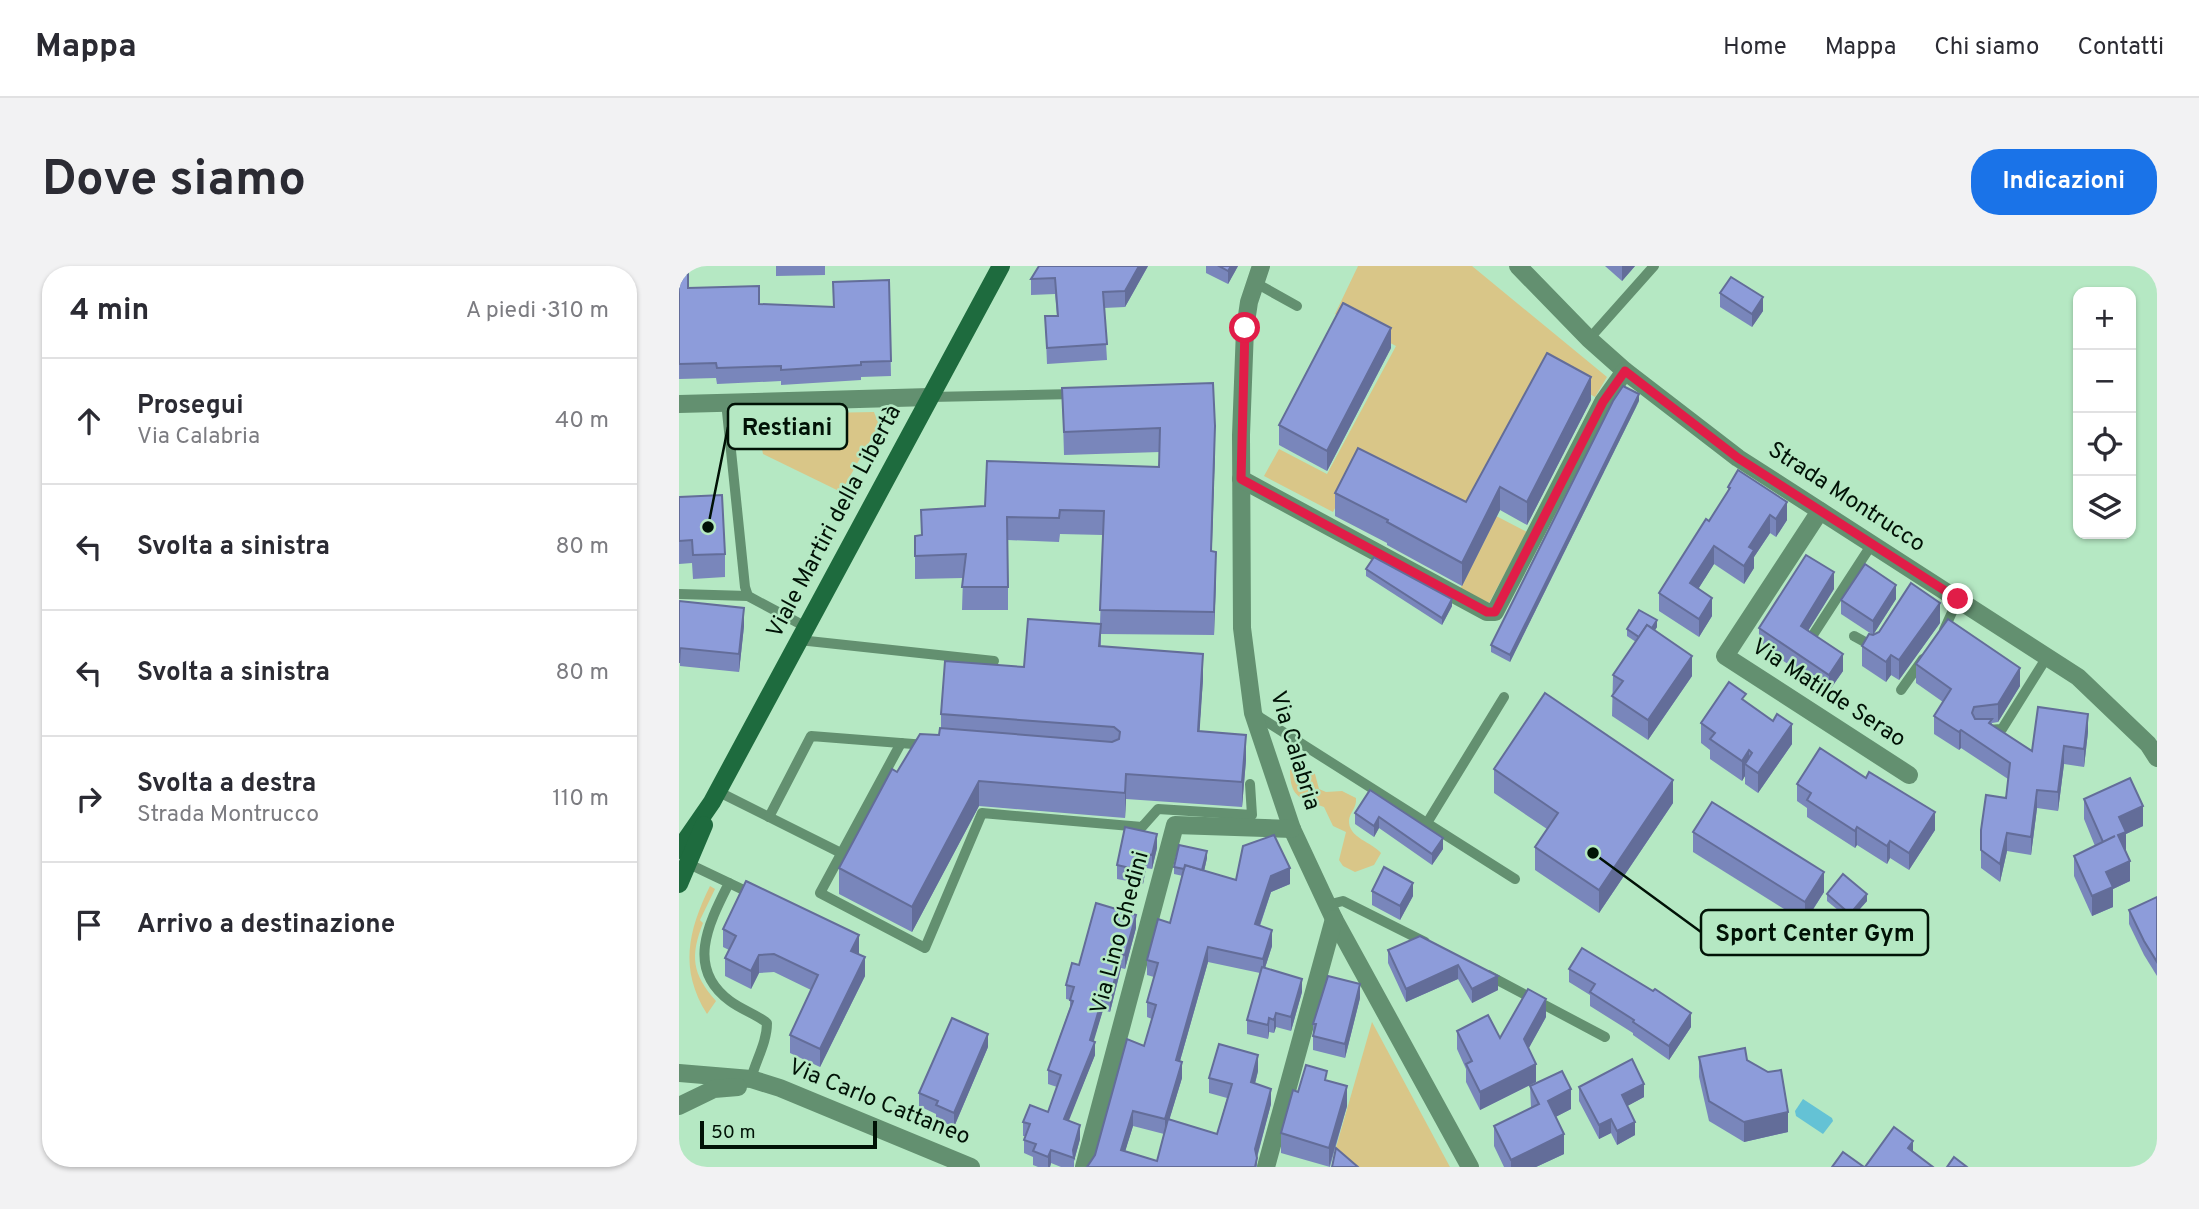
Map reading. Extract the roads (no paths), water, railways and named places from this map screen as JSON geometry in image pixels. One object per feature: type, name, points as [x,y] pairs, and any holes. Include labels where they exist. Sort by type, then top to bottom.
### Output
[{"type":"main road","name":"Viale Martiri della Libertà","points":[[679,884],[684,857],[714,797],[1002,266]]},
{"type":"street","name":"Strada Montrucco","points":[[1518,266],[1588,339],[1625,371],[1738,458],[1872,544],[1917,580],[1958,599],[2078,677],[2148,744],[2157,758]]},
{"type":"street","name":"Via Calabria","points":[[1258,274],[1245,328],[1241,479],[1242,628],[1253,713],[1292,829],[1331,912],[1470,1167]]},
{"type":"street","points":[[1241,479],[1487,612],[1495,612],[1603,402],[1625,371]]},
{"type":"street","points":[[679,404],[930,397]]},
{"type":"street","name":"Via Matilde Serao","points":[[1820,511],[1725,656],[1909,775]]},
{"type":"street","name":"Via Lino Ghedini","points":[[1084,1167],[1175,825],[1292,829]]},
{"type":"street","points":[[1266,1167],[1331,912]]},
{"type":"street","name":"Via Carlo Cattaneo","points":[[679,1073],[759,1081],[971,1167]]},
{"type":"street","name":"Via Carlo Cattaneo","points":[[679,1106],[714,1089],[759,1081]]},
{"type":"lane","points":[[1588,339],[1654,266]]},
{"type":"lane","points":[[1258,274],[1297,306]]},
{"type":"lane","points":[[930,397],[1087,394]]},
{"type":"lane","points":[[726,402],[748,596]]},
{"type":"lane","points":[[1809,641],[1872,544]]},
{"type":"lane","points":[[679,594],[748,596],[802,634],[994,661]]},
{"type":"lane","points":[[1939,636],[1947,626],[1958,599]]},
{"type":"lane","points":[[1854,636],[1873,648],[1880,637]]},
{"type":"lane","points":[[1901,690],[1932,647]]},
{"type":"lane","points":[[1979,731],[2002,729],[2047,657]]},
{"type":"lane","points":[[1427,823],[1504,697]]},
{"type":"lane","points":[[1253,713],[1515,879]]},
{"type":"lane","points":[[769,817],[810,736],[941,747]]},
{"type":"lane","points":[[901,743],[820,893],[925,948],[982,813],[1142,827],[1158,809],[1252,815],[1250,784]]},
{"type":"lane","points":[[714,797],[769,817],[841,853]]},
{"type":"lane","points":[[684,857],[766,901]]},
{"type":"lane","points":[[729,883],[707,935],[703,957],[706,971],[729,1000],[767,1023],[767,1036],[757,1057],[759,1081]]},
{"type":"lane","points":[[1331,912],[1343,901],[1433,946]]},
{"type":"lane","points":[[1482,972],[1605,1037]]},
{"type":"water","points":[[1803,1099],[1832,1118],[1833,1121],[1823,1134],[1796,1116],[1795,1111]]},
{"type":"place","name":"Restiani","points":[[708,527]]},
{"type":"place","name":"Sport Center Gym","points":[[1593,853]]}]
